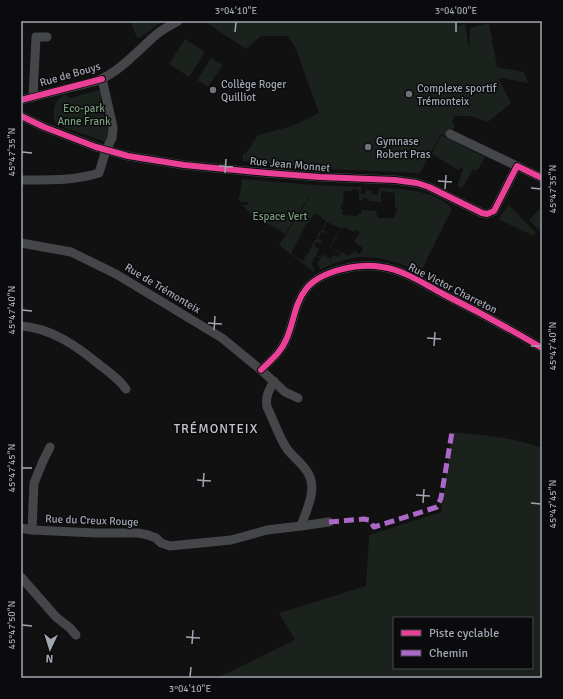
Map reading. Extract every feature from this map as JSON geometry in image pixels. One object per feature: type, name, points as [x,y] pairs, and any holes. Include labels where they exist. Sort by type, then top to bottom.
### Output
[{"type":"street","name":"Rue de Bouys","points":[[21,100],[102,79],[108,76],[122,66],[158,33],[178,21]]},
{"type":"street","points":[[33,97],[36,37],[47,38]]},
{"type":"street","points":[[21,180],[69,179],[99,173],[106,150],[112,138],[113,127],[102,79]]},
{"type":"street","name":"Rue Jean Monnet","points":[[21,116],[51,130],[106,150],[140,158],[275,174],[395,180],[417,183],[429,187],[487,214],[494,211],[517,166]]},
{"type":"street","points":[[450,134],[542,178]]},
{"type":"street","name":"Rue de Trémonteix","points":[[21,243],[70,252],[116,274],[222,338],[285,392],[298,398]]},
{"type":"street","name":"Rue Victor Charreton","points":[[261,370],[282,349],[298,302],[307,288],[317,280],[329,274],[348,268],[368,266],[383,267],[411,277],[483,314],[542,348]]},
{"type":"street","points":[[21,326],[28,326],[63,339],[83,351],[120,381],[126,389]]},
{"type":"street","points":[[274,381],[266,394],[267,408],[287,449],[306,469],[312,486],[310,499],[301,526]]},
{"type":"street","points":[[32,530],[34,483],[50,447]]},
{"type":"street","name":"Rue du Creux Rouge","points":[[21,528],[32,530],[96,533],[138,533],[156,538],[161,543],[170,546],[231,540],[267,530],[328,522]]},
{"type":"street","points":[[21,576],[56,617],[76,635]]},
{"type":"green space","points":[[131,21],[163,21],[138,39]]},
{"type":"green space","name":"Complexe sportif Trémonteix","points":[[204,21],[456,21],[459,26],[465,24],[469,48],[470,28],[489,23],[497,67],[524,72],[528,83],[502,78],[499,79],[511,103],[488,122],[471,116],[455,116],[452,122],[455,125],[452,132],[448,130],[445,136],[441,134],[420,173],[324,169],[243,161],[243,154],[246,153],[258,135],[292,126],[319,113],[296,49],[288,36],[261,36],[246,49]]},
{"type":"green space","points":[[185,39],[205,52],[189,77],[169,64]]},
{"type":"green space","points":[[211,58],[223,65],[208,87],[197,80]]},
{"type":"green space","name":"Eco-park Anne Frank","points":[[99,90],[109,134],[106,142],[57,125],[54,117],[54,107],[55,103],[61,97],[66,95],[70,98]]},
{"type":"green space","points":[[441,135],[485,157],[477,171],[473,169],[462,189],[457,186],[463,169],[460,168],[458,170],[432,154]]},
{"type":"green space","name":"Espace Vert","points":[[242,179],[361,187],[361,194],[365,194],[366,190],[372,191],[372,194],[378,195],[379,188],[397,189],[429,194],[446,203],[452,209],[420,273],[411,269],[418,251],[411,268],[387,260],[365,257],[344,260],[320,270],[318,263],[320,258],[315,256],[312,264],[315,273],[279,245],[311,194],[285,234],[249,212],[243,205],[248,205],[248,202],[241,202],[238,198]],"holes":[[[352,189],[359,190],[359,200],[362,201],[363,198],[369,199],[369,201],[381,202],[381,191],[395,193],[395,208],[397,208],[397,213],[395,213],[394,218],[378,218],[376,212],[378,211],[360,210],[361,214],[358,214],[358,216],[342,215],[343,210],[341,209],[341,205],[343,205],[344,191],[352,191]],[[314,214],[321,216],[321,218],[326,221],[321,231],[319,231],[309,254],[307,253],[303,261],[291,254],[307,223],[308,224]],[[327,222],[340,228],[330,247],[341,253],[338,257],[333,255],[331,259],[322,254],[321,257],[316,255],[319,249],[314,246],[316,242],[321,244],[322,241],[318,238],[322,232],[327,232],[323,230]],[[344,227],[354,232],[355,230],[360,232],[354,242],[363,248],[360,254],[352,250],[354,252],[349,256],[331,247],[341,228],[343,229]]]},
{"type":"green space","points":[[509,205],[536,233],[534,236],[498,219]]},
{"type":"green space","points":[[542,206],[542,227],[539,230],[529,220]]},
{"type":"green space","points":[[452,432],[509,439],[542,448],[542,678],[217,678],[295,640],[279,613],[366,586],[369,535],[441,512]]},
{"type":"marked path","points":[[329,522],[364,519],[369,520],[374,527],[437,507],[441,498],[452,432]]},
{"type":"cycle path","points":[[21,100],[102,79]]},
{"type":"cycle path","points":[[21,116],[44,127],[96,147],[128,156],[184,165],[267,173],[395,180],[417,183],[429,187],[482,213],[487,214],[494,211],[517,166],[542,178]]},
{"type":"cycle path","points":[[261,370],[275,356],[284,344],[289,334],[299,301],[306,289],[321,277],[341,269],[363,266],[382,267],[406,274],[542,348]]},
{"type":"place","name":"Collège Roger Quilliot","points":[[213,90]]},
{"type":"place","name":"Complexe sportif Trémonteix","points":[[409,94]]},
{"type":"place","name":"Gymnase Robert Pras","points":[[368,147]]},
{"type":"district","name":"TRÉMONTEIX","points":[[216,428]]}]
